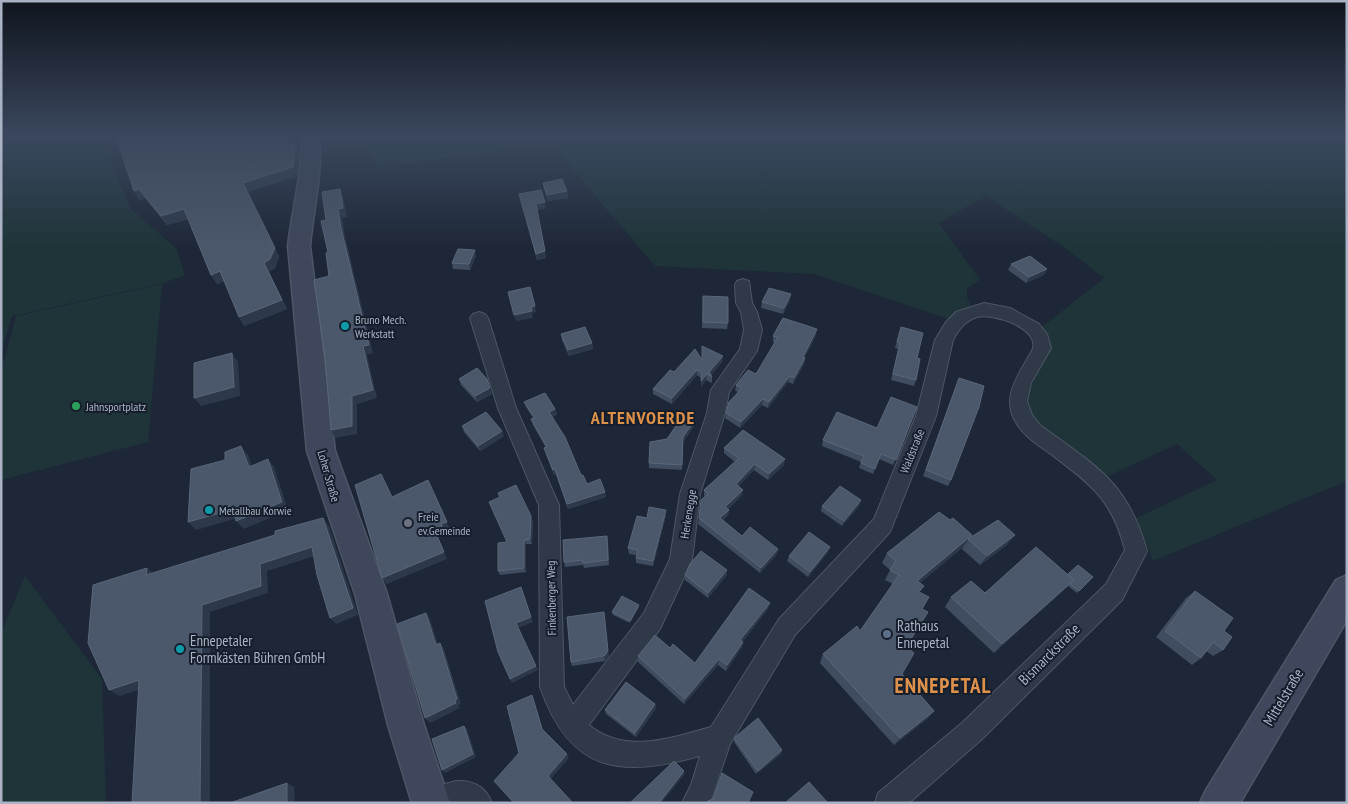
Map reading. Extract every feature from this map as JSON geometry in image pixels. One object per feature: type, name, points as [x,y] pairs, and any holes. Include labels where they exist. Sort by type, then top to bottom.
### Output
[{"type":"main road","name":"Loher Straße","points":[[309,175],[302,212],[299,246],[321,451],[329,479],[371,593],[407,733],[430,802]]},
{"type":"main road","name":"Mittelstraße","points":[[1219,803],[1347,590]]},
{"type":"street","name":"Herkenegge","points":[[573,726],[652,621],[681,560],[690,494],[716,413],[720,390],[748,351],[752,330],[749,312],[744,303],[743,285]]},
{"type":"street","name":"Waldstraße","points":[[695,803],[702,791],[719,738],[787,627],[882,525],[926,416],[944,340],[952,326],[962,316],[976,310],[997,310],[1010,314],[1033,328],[1041,338],[1042,348],[1022,382],[1018,401],[1023,418],[1033,430],[1098,479]]},
{"type":"street","name":"Finkenberger Weg","points":[[479,318],[507,408],[548,505],[552,687],[559,708],[588,743],[602,750],[629,756],[650,755],[719,738]]},
{"type":"street","name":"Bismarckstraße","points":[[888,803],[972,730],[1114,592],[1136,551],[1129,525],[1114,498],[1098,479]]},
{"type":"street","points":[[430,802],[455,794],[467,794],[477,799],[479,803]]},
{"type":"green space","points":[[1,175],[117,175],[130,208],[177,249],[185,275],[164,283],[12,316],[1,354]]},
{"type":"green space","points":[[577,175],[1347,175],[1347,481],[1153,561],[1136,518],[1217,480],[1177,444],[1108,476],[1046,434],[1028,416],[1026,395],[1050,350],[1042,327],[1104,278],[1062,246],[986,196],[939,223],[980,280],[967,288],[967,298],[971,306],[951,320],[814,274],[655,266]]},
{"type":"green space","name":"Jahnsportplatz","points":[[162,284],[148,442],[1,480],[1,371],[16,316]]},
{"type":"green space","points":[[25,576],[102,679],[106,803],[1,803],[1,633]]},
{"type":"building","points":[[129,175],[269,175],[243,183],[275,248],[270,259],[264,263],[282,300],[239,317],[220,271],[211,275],[184,209],[161,216],[139,189],[134,191]]},
{"type":"building","points":[[562,179],[567,191],[547,195],[543,183]]},
{"type":"building","points":[[340,189],[343,208],[338,209],[341,228],[369,345],[363,346],[373,390],[352,396],[352,426],[331,430],[325,357],[314,280],[329,276],[326,253],[328,252],[321,221],[326,220],[322,192]]},
{"type":"building","points":[[541,190],[545,202],[536,204],[545,251],[536,254],[519,194]]},
{"type":"building","points":[[458,249],[475,250],[469,264],[452,263]]},
{"type":"building","points":[[1030,256],[1047,269],[1029,277],[1011,264]]},
{"type":"building","points":[[530,287],[535,306],[531,307],[532,311],[514,315],[508,292]]},
{"type":"building","points":[[769,288],[791,294],[784,308],[762,302]]},
{"type":"building","points":[[703,296],[728,297],[728,323],[703,322]]},
{"type":"building","points":[[783,318],[817,329],[794,378],[790,376],[769,402],[763,399],[741,422],[726,413],[729,402],[742,388],[736,385],[748,370],[756,374],[778,337],[773,336]]},
{"type":"building","points":[[585,327],[592,343],[568,350],[561,334]]},
{"type":"building","points":[[901,327],[923,333],[917,358],[920,359],[916,380],[893,374],[900,343],[897,342]]},
{"type":"building","points":[[702,346],[723,356],[709,372],[712,377],[707,374],[701,381],[702,372],[697,370],[672,398],[653,389],[670,370],[674,372],[695,349],[702,360]]},
{"type":"building","points":[[232,353],[234,387],[194,398],[194,363]]},
{"type":"building","points":[[477,368],[487,379],[490,388],[475,396],[459,379]]},
{"type":"building","points":[[959,378],[984,386],[979,407],[951,480],[926,470]]},
{"type":"building","points":[[545,393],[555,409],[549,412],[565,437],[581,475],[583,475],[587,484],[600,479],[605,492],[567,504],[555,469],[553,470],[544,448],[547,447],[531,419],[535,418],[524,402]]},
{"type":"building","points":[[891,397],[917,407],[896,460],[881,454],[875,469],[861,463],[864,456],[823,440],[837,412],[877,428]]},
{"type":"building","points":[[486,412],[502,431],[478,446],[462,426]]},
{"type":"building","points":[[684,414],[683,417],[695,420],[683,437],[682,465],[649,463],[650,442],[667,439]]},
{"type":"building","points":[[743,430],[785,459],[769,474],[755,464],[736,484],[743,490],[725,507],[729,510],[720,518],[742,536],[750,527],[778,549],[761,568],[699,518],[701,500],[708,494],[704,490],[739,458],[724,448]]},
{"type":"building","points":[[241,446],[249,467],[268,459],[282,502],[236,521],[234,509],[188,522],[191,469],[225,460],[225,452]]},
{"type":"building","points":[[381,474],[392,497],[428,480],[447,522],[441,524],[442,527],[435,531],[444,552],[382,578],[355,485]]},
{"type":"building","points":[[516,485],[531,516],[530,539],[524,540],[524,568],[498,571],[498,543],[507,542],[489,502],[500,497],[498,493]]},
{"type":"building","points":[[840,486],[861,500],[844,521],[822,506]]},
{"type":"building","points":[[649,507],[666,510],[653,561],[636,558],[638,550],[628,548],[637,516],[647,518]]},
{"type":"building","points":[[939,512],[950,520],[953,518],[972,535],[917,581],[924,586],[919,592],[929,597],[922,609],[928,612],[906,647],[914,653],[902,674],[934,711],[900,738],[823,654],[857,626],[860,631],[899,575],[890,570],[896,561],[887,553]]},
{"type":"building","points":[[323,518],[353,608],[330,618],[317,575],[312,547],[260,564],[261,586],[202,605],[200,803],[132,803],[139,680],[109,690],[88,643],[93,585],[147,568],[146,575],[275,535],[275,531]]},
{"type":"building","points":[[998,520],[1015,535],[987,556],[968,539]]},
{"type":"building","points":[[809,532],[830,547],[810,572],[789,556]]},
{"type":"building","points":[[607,536],[608,560],[583,563],[582,560],[564,562],[563,540]]},
{"type":"building","points":[[1036,547],[1074,580],[1002,644],[951,597],[971,581],[985,593]]},
{"type":"building","points":[[701,551],[727,570],[708,593],[685,575],[690,564]]},
{"type":"building","points":[[1078,565],[1093,577],[1079,591],[1070,584],[1074,580],[1068,574]]},
{"type":"building","points":[[521,587],[531,617],[516,623],[536,666],[510,679],[498,652],[485,601]]},
{"type":"building","points":[[749,588],[770,603],[740,640],[743,642],[727,665],[719,659],[685,699],[638,656],[655,635],[670,648],[673,644],[695,663]]},
{"type":"building","points":[[1195,591],[1233,618],[1224,631],[1232,637],[1223,650],[1213,642],[1201,658],[1165,631]]},
{"type":"building","points":[[622,596],[639,605],[630,621],[612,612]]},
{"type":"building","points":[[604,612],[608,651],[604,656],[571,662],[567,617]]},
{"type":"building","points":[[426,613],[436,645],[440,643],[457,699],[455,700],[456,703],[425,718],[397,624]]},
{"type":"building","points":[[626,682],[655,704],[635,733],[605,710]]},
{"type":"building","points":[[532,695],[542,729],[567,754],[548,776],[573,803],[514,803],[494,781],[519,753],[507,706]]},
{"type":"building","points":[[758,718],[782,750],[758,771],[734,738]]},
{"type":"building","points":[[464,726],[473,754],[442,770],[432,739]]},
{"type":"building","points":[[674,761],[684,771],[659,803],[630,803]]},
{"type":"building","points":[[722,773],[753,792],[748,803],[707,803],[713,799]]},
{"type":"building","points":[[809,782],[828,803],[785,803]]},
{"type":"building","points":[[287,783],[287,803],[230,803]]},
{"type":"place","name":"Bruno Mech. Werkstatt","points":[[345,326]]},
{"type":"place","name":"Jahnsportplatz","points":[[76,406]]},
{"type":"place","name":"Metallbau Korwie","points":[[209,510]]},
{"type":"place","name":"Freie ev.Gemeinde","points":[[408,523]]},
{"type":"place","name":"Rathaus Ennepetal","points":[[887,634]]},
{"type":"place","name":"Ennepetaler Formkästen Bühren GmbH","points":[[180,649]]},
{"type":"district","name":"ALTENVOERDE","points":[[643,417]]},
{"type":"district","name":"ENNEPETAL","points":[[943,685]]}]
